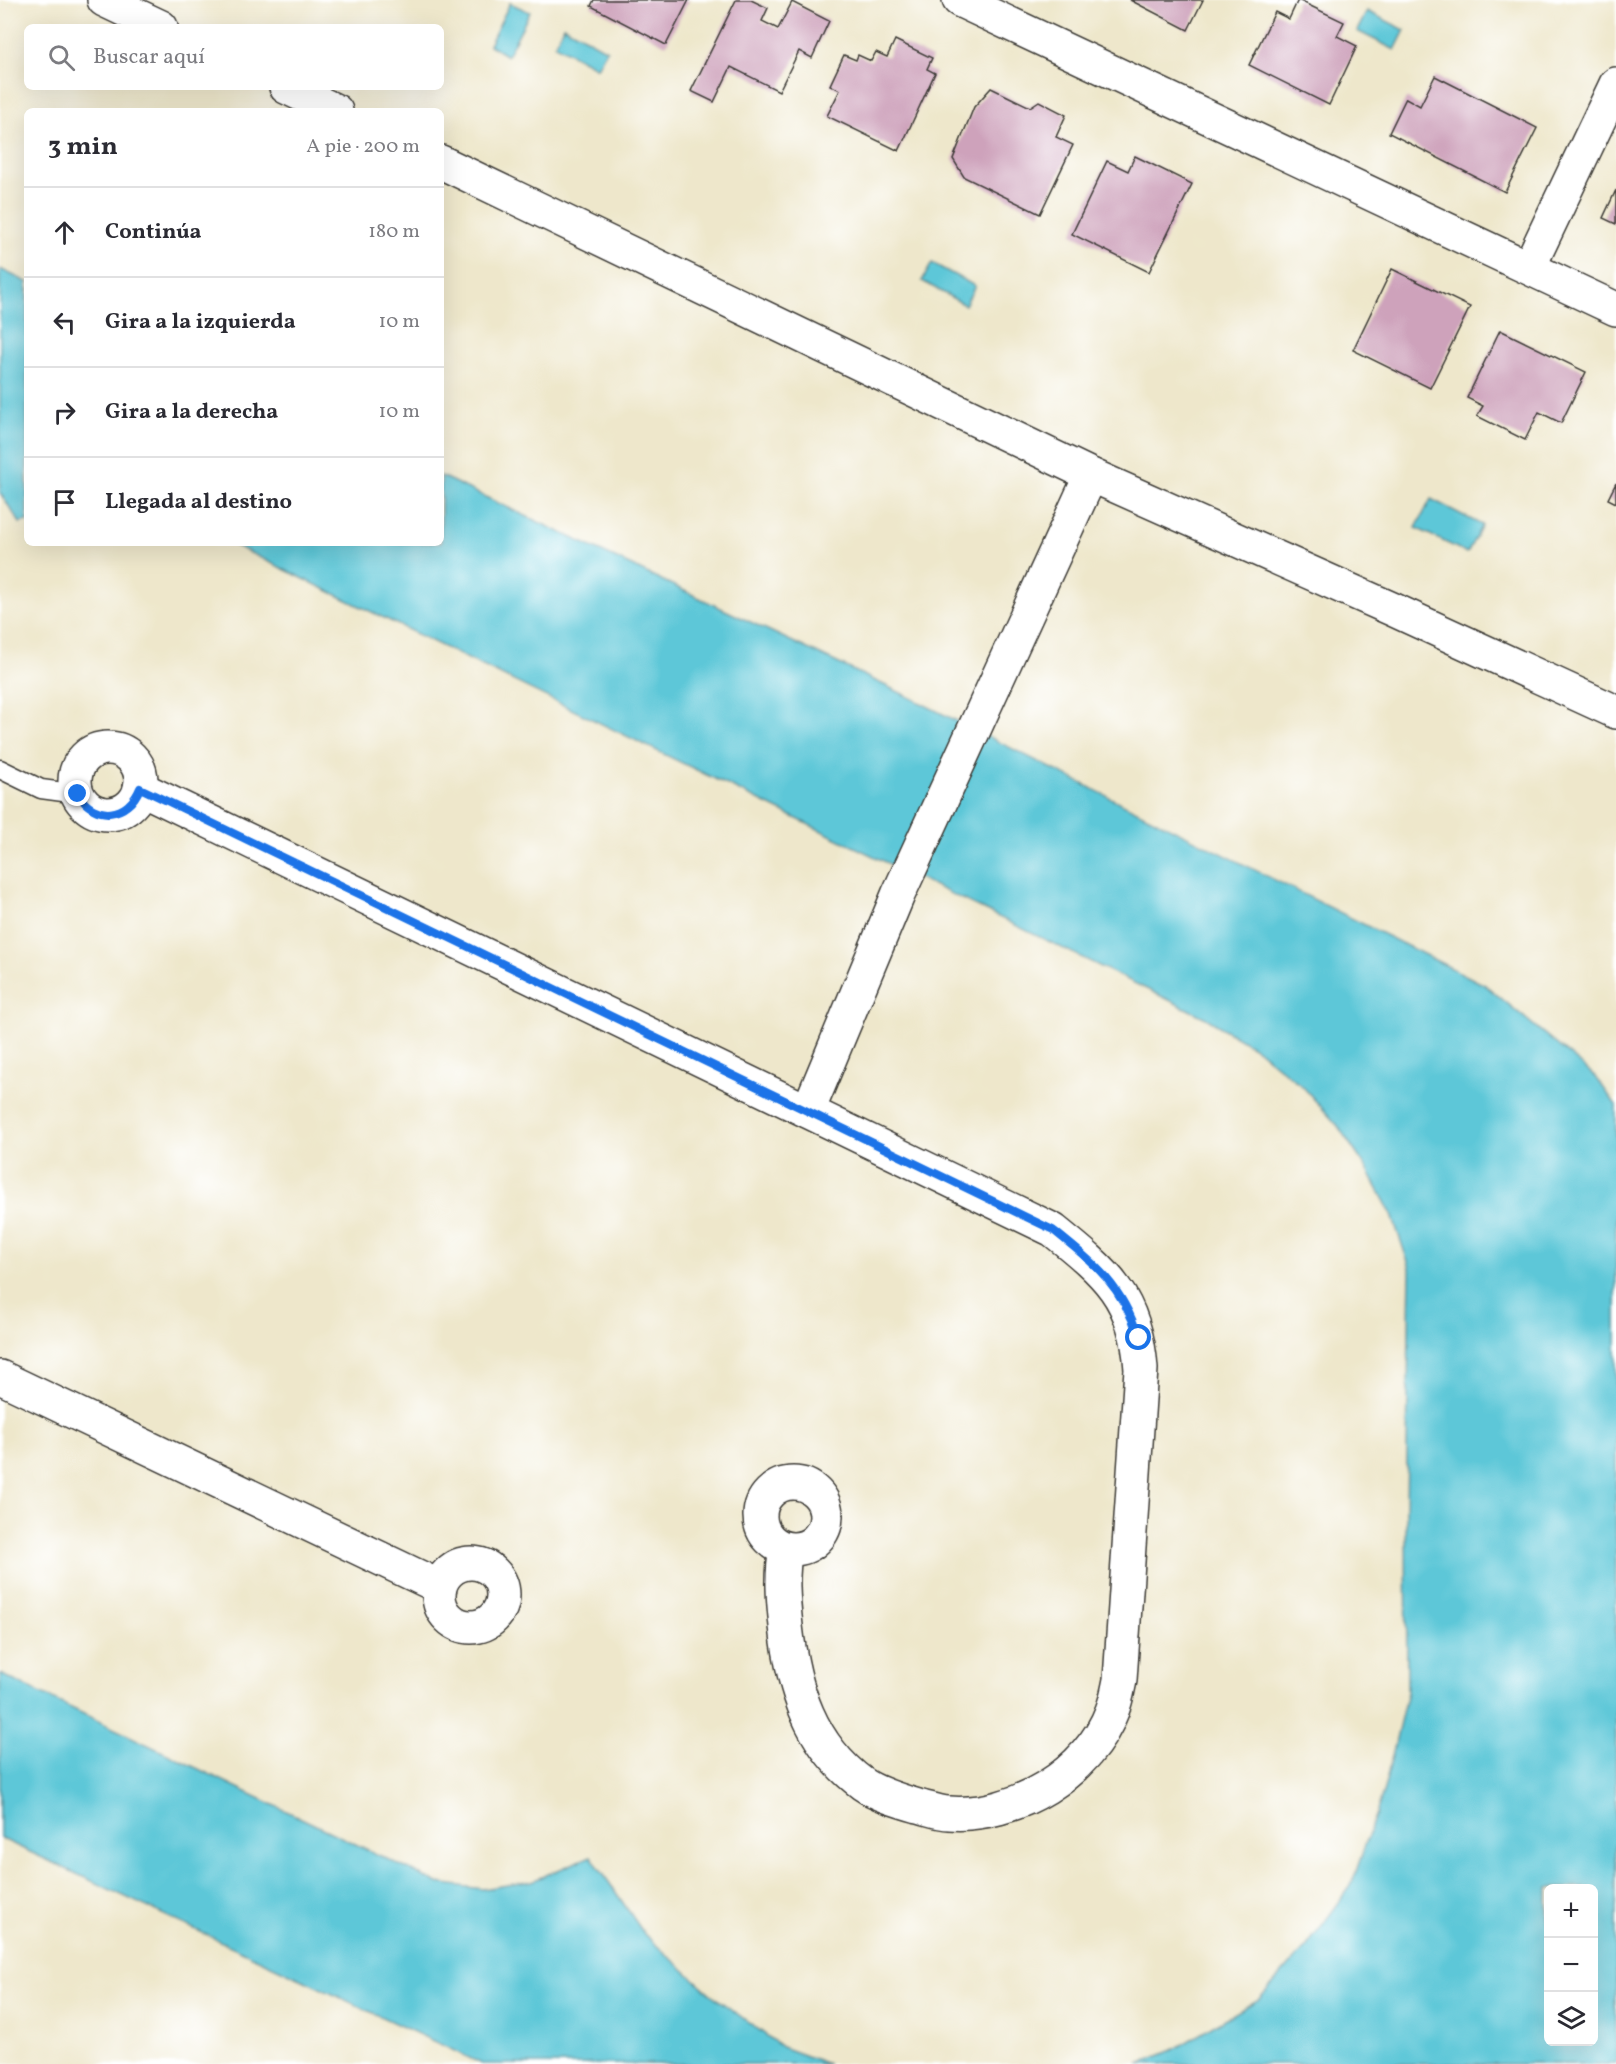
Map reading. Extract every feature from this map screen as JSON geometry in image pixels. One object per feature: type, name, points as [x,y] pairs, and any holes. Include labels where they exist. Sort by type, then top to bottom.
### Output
[{"type":"street","points":[[104,0],[155,24]]},
{"type":"street","points":[[959,0],[1616,309]]},
{"type":"street","points":[[1529,267],[1616,84]]},
{"type":"street","points":[[292,90],[330,108]]},
{"type":"street","points":[[444,163],[1091,475],[1616,712]]},
{"type":"street","points":[[808,1111],[898,895],[1091,475]]},
{"type":"street","points":[[110,747],[131,757],[138,765],[140,788],[130,806],[111,814],[91,809],[78,794],[75,783],[80,763],[88,754],[110,747]]},
{"type":"street","points":[[140,788],[1053,1230],[1090,1260],[1118,1289],[1139,1338],[1141,1369],[1120,1680],[1112,1712],[1095,1742],[1068,1773],[1032,1795],[992,1810],[948,1813],[906,1803],[864,1785],[830,1755],[810,1724],[799,1699],[789,1653],[785,1618],[782,1572],[786,1549]]},
{"type":"street","points":[[0,1377],[440,1587]]},
{"type":"lane","points":[[0,770],[41,789],[78,794]]},
{"type":"water","points":[[510,3],[530,12],[507,56],[489,45]]},
{"type":"water","points":[[1367,11],[1405,30],[1395,50],[1357,31]]},
{"type":"water","points":[[564,26],[607,50],[597,68],[555,45]]},
{"type":"water","points":[[932,263],[975,286],[965,305],[922,281]]},
{"type":"water","points":[[0,269],[24,281],[24,522],[20,523],[0,493]]},
{"type":"water","points":[[444,477],[901,693],[1485,985],[1596,1077],[1616,1105],[1616,2064],[1139,2064],[1173,2050],[1259,1999],[1307,1946],[1351,1886],[1384,1790],[1407,1692],[1406,1510],[1410,1268],[1392,1215],[1367,1169],[1338,1126],[1304,1088],[1257,1049],[1206,1018],[236,546],[444,546]]},
{"type":"water","points":[[1431,499],[1482,525],[1467,553],[1416,528]]},
{"type":"water","points":[[0,1674],[437,1883],[483,1889],[532,1881],[591,1856],[645,1935],[712,1995],[782,2047],[828,2064],[482,2064],[0,1838]]},
{"type":"building","points":[[594,0],[689,0],[666,45],[591,6]]},
{"type":"building","points":[[736,0],[751,0],[768,8],[762,21],[778,29],[792,2],[829,21],[812,58],[799,51],[779,91],[731,67],[714,102],[691,91]]},
{"type":"building","points":[[1130,0],[1203,0],[1188,30]]},
{"type":"building","points":[[1298,0],[1344,22],[1337,36],[1357,46],[1329,105],[1249,65],[1275,12],[1289,19]]},
{"type":"building","points":[[895,40],[932,58],[927,69],[935,73],[899,151],[827,116],[840,90],[830,85],[844,55],[856,60],[858,55],[871,61],[876,52],[887,57]]},
{"type":"building","points":[[1435,76],[1537,128],[1505,192],[1389,133],[1406,98],[1420,106]]},
{"type":"building","points":[[991,88],[1030,107],[1039,101],[1066,115],[1056,137],[1073,145],[1040,214],[964,177],[953,159],[974,107]]},
{"type":"building","points":[[1135,156],[1192,184],[1149,272],[1072,234],[1107,161],[1128,171]]},
{"type":"building","points":[[1616,190],[1616,224],[1603,218]]},
{"type":"building","points":[[1392,269],[1470,307],[1430,388],[1353,350]]},
{"type":"building","points":[[1500,330],[1586,372],[1561,423],[1539,412],[1525,440],[1477,416],[1483,406],[1467,398]]},
{"type":"building","points":[[1616,483],[1616,503],[1608,499]]},
{"type":"route","points":[[78,794],[91,809],[111,814],[130,806],[140,788],[1053,1230],[1090,1260],[1118,1289],[1139,1338]]}]
